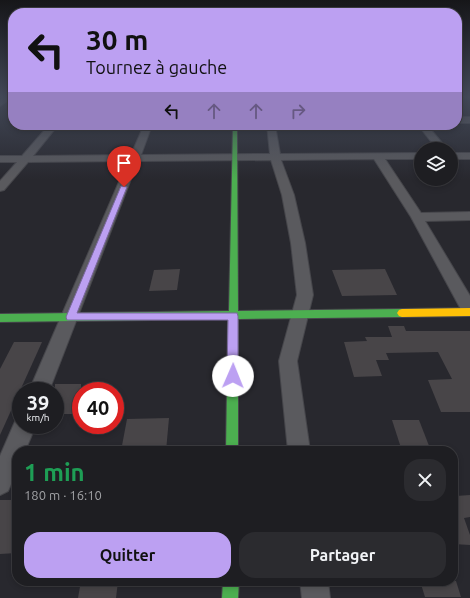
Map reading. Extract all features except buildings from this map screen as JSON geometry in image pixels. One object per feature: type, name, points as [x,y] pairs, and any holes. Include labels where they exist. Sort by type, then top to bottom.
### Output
[{"type":"street","points":[[0,188],[50,130]]},
{"type":"street","points":[[43,382],[136,158],[146,130]]},
{"type":"street","points":[[232,446],[235,130]]},
{"type":"street","points":[[272,130],[275,157],[288,195],[298,243],[305,295],[288,361],[298,446]]},
{"type":"street","points":[[426,130],[436,142]]},
{"type":"street","points":[[0,318],[233,316],[470,311],[417,217],[378,156]]},
{"type":"street","points":[[0,159],[414,156]]},
{"type":"street","points":[[458,156],[470,156]]},
{"type":"street","points":[[417,217],[470,216]]},
{"type":"street","points":[[15,446],[20,434]]},
{"type":"street","points":[[0,483],[12,454]]},
{"type":"street","points":[[230,598],[231,586]]},
{"type":"street","points":[[315,586],[316,598]]},
{"type":"traffic: fast","points":[[232,446],[235,130]]},
{"type":"traffic: fast","points":[[0,318],[402,313]]},
{"type":"traffic: fast","points":[[230,598],[231,586]]},
{"type":"traffic: slow","points":[[402,313],[470,312]]},
{"type":"route","points":[[124,187],[70,317],[233,316],[233,376]]}]
